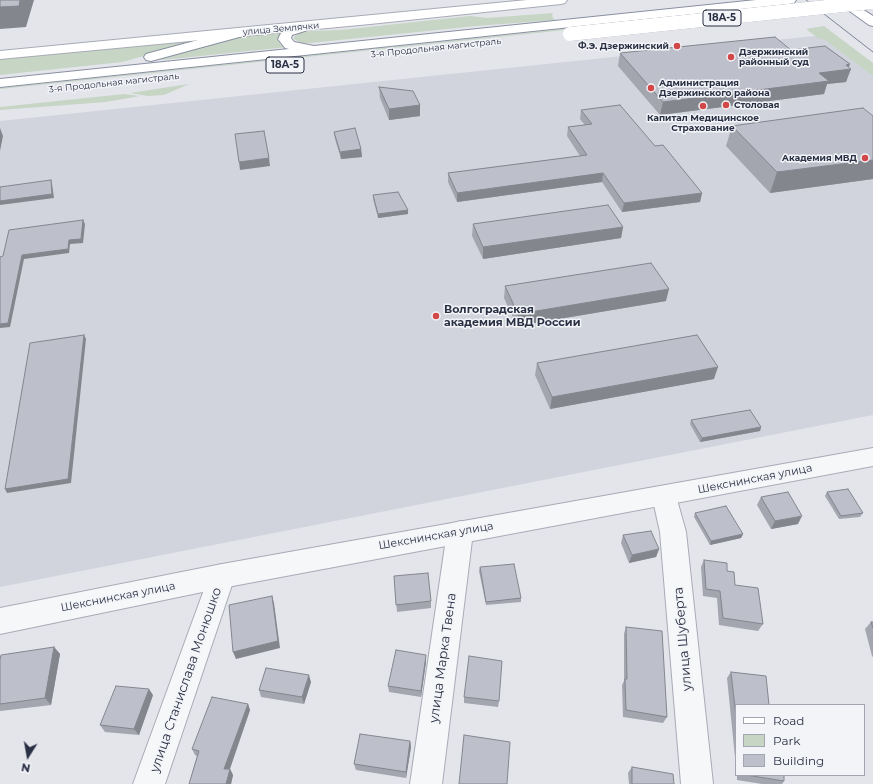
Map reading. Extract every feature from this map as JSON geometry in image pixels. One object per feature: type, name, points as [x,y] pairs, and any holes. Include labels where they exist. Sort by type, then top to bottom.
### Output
[{"type":"main road","name":"улица Землячки","points":[[0,55],[239,33],[561,0]]},
{"type":"main road","name":"3-я Продольная магистраль","points":[[0,96],[566,29],[790,0]]},
{"type":"main road","points":[[840,0],[873,22]]},
{"type":"main road","name":"3-я Продольная магистраль","points":[[0,83],[326,49],[873,2]]},
{"type":"main road","points":[[304,26],[287,33],[284,39],[290,45],[326,49]]},
{"type":"main road","points":[[59,77],[131,62],[239,33]]},
{"type":"street","name":"Шекснинская улица","points":[[0,621],[222,576],[873,457]]},
{"type":"street","name":"улица Шуберта","points":[[664,496],[673,532],[697,784]]},
{"type":"street","name":"улица Марка Твена","points":[[426,784],[460,532]]},
{"type":"street","name":"улица Станислава Монюшко","points":[[149,784],[222,576]]},
{"type":"shaded area","name":"Волгоградская академия МВД России","points":[[824,35],[873,72],[873,415],[0,587],[0,121]]},
{"type":"green space","points":[[553,13],[552,16],[555,20],[476,26],[310,43],[301,43],[294,39],[294,37],[299,33],[311,31],[341,30],[470,16],[487,18]]},
{"type":"green space","points":[[824,26],[873,63],[873,76],[824,39],[819,39],[806,29]]},
{"type":"green space","points":[[287,30],[277,39],[281,45],[288,47],[161,60],[165,56],[235,37]]},
{"type":"green space","points":[[565,30],[0,89],[0,88]]},
{"type":"green space","points":[[190,42],[188,44],[122,62],[0,75],[0,59]]},
{"type":"green space","points":[[189,84],[164,95],[148,96],[130,93]]},
{"type":"green space","points":[[124,94],[140,96],[106,102],[0,110],[0,107]]},
{"type":"building","points":[[0,0],[20,0],[19,6],[0,7]]},
{"type":"building","points":[[775,37],[791,50],[825,46],[850,64],[846,65],[851,69],[819,73],[829,81],[663,102],[620,53]]},
{"type":"building","points":[[379,87],[413,91],[420,105],[389,109]]},
{"type":"building","points":[[620,105],[655,146],[663,145],[702,193],[624,203],[603,173],[457,193],[448,173],[587,155],[568,127],[592,124],[581,110]]},
{"type":"building","points":[[863,108],[873,116],[873,160],[777,172],[732,126]]},
{"type":"building","points":[[355,128],[361,149],[340,152],[334,132]]},
{"type":"building","points":[[264,131],[269,158],[239,162],[235,134]]},
{"type":"building","points":[[51,180],[52,194],[0,201],[0,187]]},
{"type":"building","points":[[398,192],[408,210],[378,214],[373,195]]},
{"type":"building","points":[[608,205],[623,227],[483,247],[473,224]]},
{"type":"building","points":[[83,220],[81,239],[69,240],[68,249],[22,255],[8,323],[0,324],[0,257],[3,256],[9,230]]},
{"type":"building","points":[[651,263],[669,289],[518,314],[505,286]]},
{"type":"building","points":[[84,335],[68,479],[5,489],[30,343]]},
{"type":"building","points":[[697,335],[718,367],[552,397],[537,363]]},
{"type":"building","points":[[750,410],[761,427],[702,438],[691,420]]},
{"type":"building","points":[[848,489],[863,513],[841,516],[827,492]]},
{"type":"building","points":[[788,492],[802,516],[775,521],[761,497]]},
{"type":"building","points":[[726,506],[743,534],[711,541],[695,513]]},
{"type":"building","points":[[651,531],[659,549],[632,555],[623,535]]},
{"type":"building","points":[[704,560],[727,563],[727,571],[734,572],[735,585],[758,588],[763,624],[723,618],[720,591],[706,589]]},
{"type":"building","points":[[514,564],[521,598],[486,602],[480,567]]},
{"type":"building","points":[[428,573],[431,601],[396,605],[394,576]]},
{"type":"building","points":[[272,596],[278,641],[233,652],[229,605]]},
{"type":"building","points":[[626,627],[662,631],[667,717],[626,710]]},
{"type":"building","points":[[54,647],[45,698],[0,704],[1,655]]},
{"type":"building","points":[[396,650],[426,655],[421,691],[388,686]]},
{"type":"building","points":[[469,656],[502,661],[499,701],[464,697]]},
{"type":"building","points":[[266,668],[309,675],[302,697],[259,690]]},
{"type":"building","points":[[731,672],[766,676],[769,704],[735,704],[735,707]]},
{"type":"building","points":[[116,686],[149,689],[134,729],[100,725]]},
{"type":"building","points":[[212,697],[248,704],[224,769],[230,769],[226,784],[189,784],[199,751],[192,749]]},
{"type":"building","points":[[360,734],[410,741],[406,772],[354,764]]},
{"type":"building","points":[[464,735],[510,742],[507,784],[459,784]]},
{"type":"building","points":[[632,767],[673,774],[674,784],[632,784]]},
{"type":"building","points":[[752,776],[784,776],[784,781]]},
{"type":"tram line","points":[[806,0],[873,52]]},
{"type":"place","name":"Ф.Э. Дзержинский","points":[[677,46]]},
{"type":"place","name":"Дзержинский районный суд","points":[[731,57]]},
{"type":"place","name":"Администрация Дзержинского района","points":[[651,88]]},
{"type":"place","name":"Столовая","points":[[726,105]]},
{"type":"place","name":"Капитал Медицинское Страхование","points":[[703,106]]},
{"type":"place","name":"Академия МВД","points":[[865,158]]},
{"type":"place","name":"Волгоградская академия МВД России","points":[[436,316]]}]
